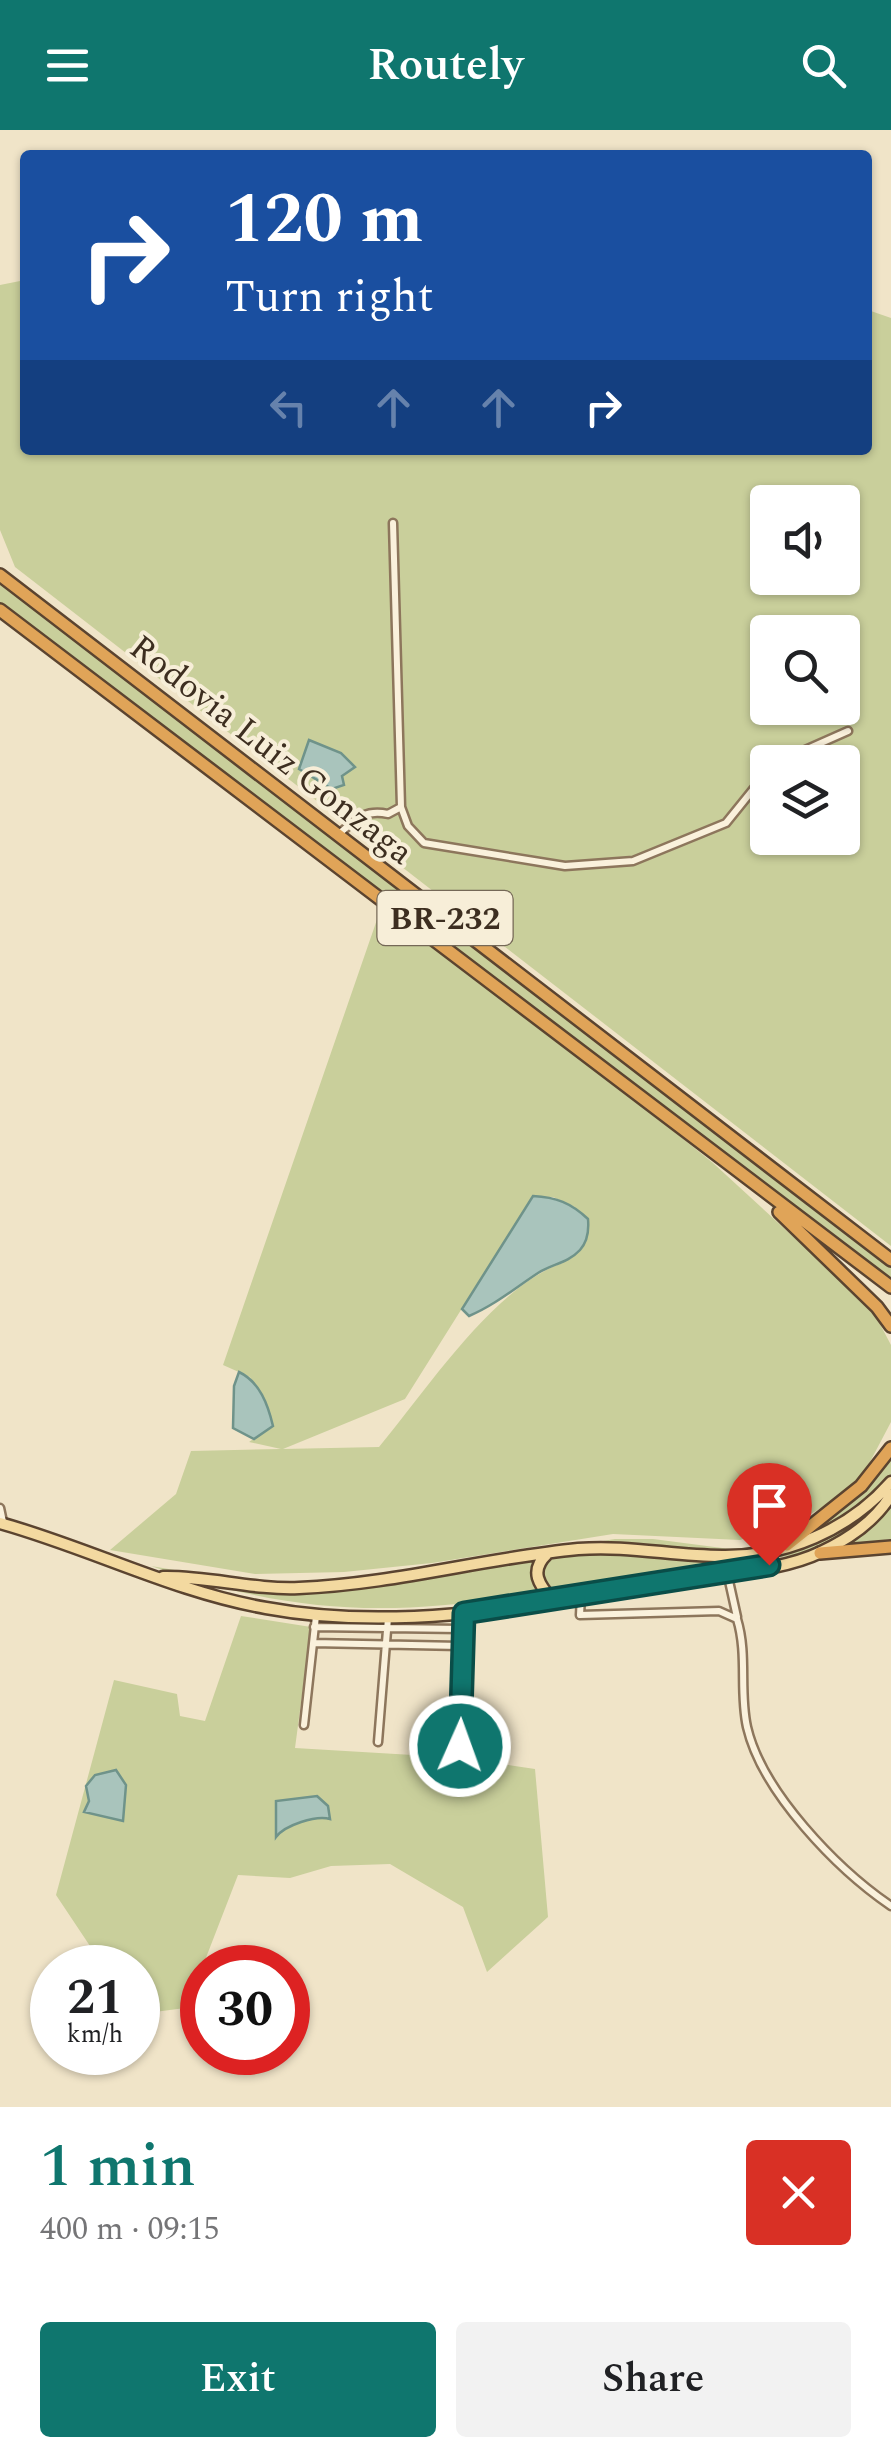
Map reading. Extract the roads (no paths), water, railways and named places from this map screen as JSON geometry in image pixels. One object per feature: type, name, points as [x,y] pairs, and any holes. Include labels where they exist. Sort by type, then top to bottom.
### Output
[{"type":"highway","name":"Rodovia Luiz Gonzaga","points":[[0,575],[891,1260]]},
{"type":"highway","name":"Rodovia Luiz Gonzaga","points":[[0,610],[891,1287]]},
{"type":"highway","points":[[744,1178],[877,1307],[891,1326]]},
{"type":"highway","points":[[787,1546],[861,1486],[891,1448]]},
{"type":"highway","points":[[820,1553],[891,1547]]},
{"type":"main road","points":[[161,1577],[250,1588],[339,1586],[548,1553],[633,1547],[750,1555],[787,1546],[838,1526],[870,1505],[891,1482]]},
{"type":"main road","points":[[2,1523],[219,1598],[315,1621],[389,1624],[552,1601],[820,1553],[864,1526],[891,1496]]},
{"type":"main road","points":[[548,1553],[538,1564],[537,1575],[552,1601]]},
{"type":"street","points":[[393,523],[401,806],[408,826],[433,848],[516,856],[566,866],[627,862],[726,823],[750,793]]},
{"type":"street","points":[[816,745],[848,731]]},
{"type":"street","points":[[338,835],[372,810],[388,814],[401,806]]},
{"type":"street","points":[[0,1508],[2,1523]]},
{"type":"street","points":[[728,1572],[745,1653],[747,1726],[766,1776],[779,1797],[844,1870],[891,1906]]},
{"type":"street","points":[[581,1596],[580,1615],[719,1611],[738,1618]]},
{"type":"street","points":[[460,1746],[460,1646],[464,1613]]},
{"type":"street","points":[[304,1725],[315,1621]]},
{"type":"street","points":[[378,1742],[389,1624],[461,1630]]},
{"type":"street","points":[[314,1643],[460,1646]]},
{"type":"water","points":[[309,740],[341,753],[355,767],[342,776],[344,785],[332,789],[299,769]]},
{"type":"water","points":[[533,1196],[563,1202],[588,1219],[585,1243],[570,1258],[469,1316],[462,1309]]},
{"type":"water","points":[[239,1372],[258,1388],[273,1426],[254,1439],[233,1428],[234,1386]]},
{"type":"water","points":[[116,1770],[126,1785],[123,1821],[84,1812],[89,1801],[86,1786],[95,1775]]},
{"type":"water","points":[[317,1796],[328,1806],[330,1819],[301,1822],[276,1837],[276,1801]]}]
